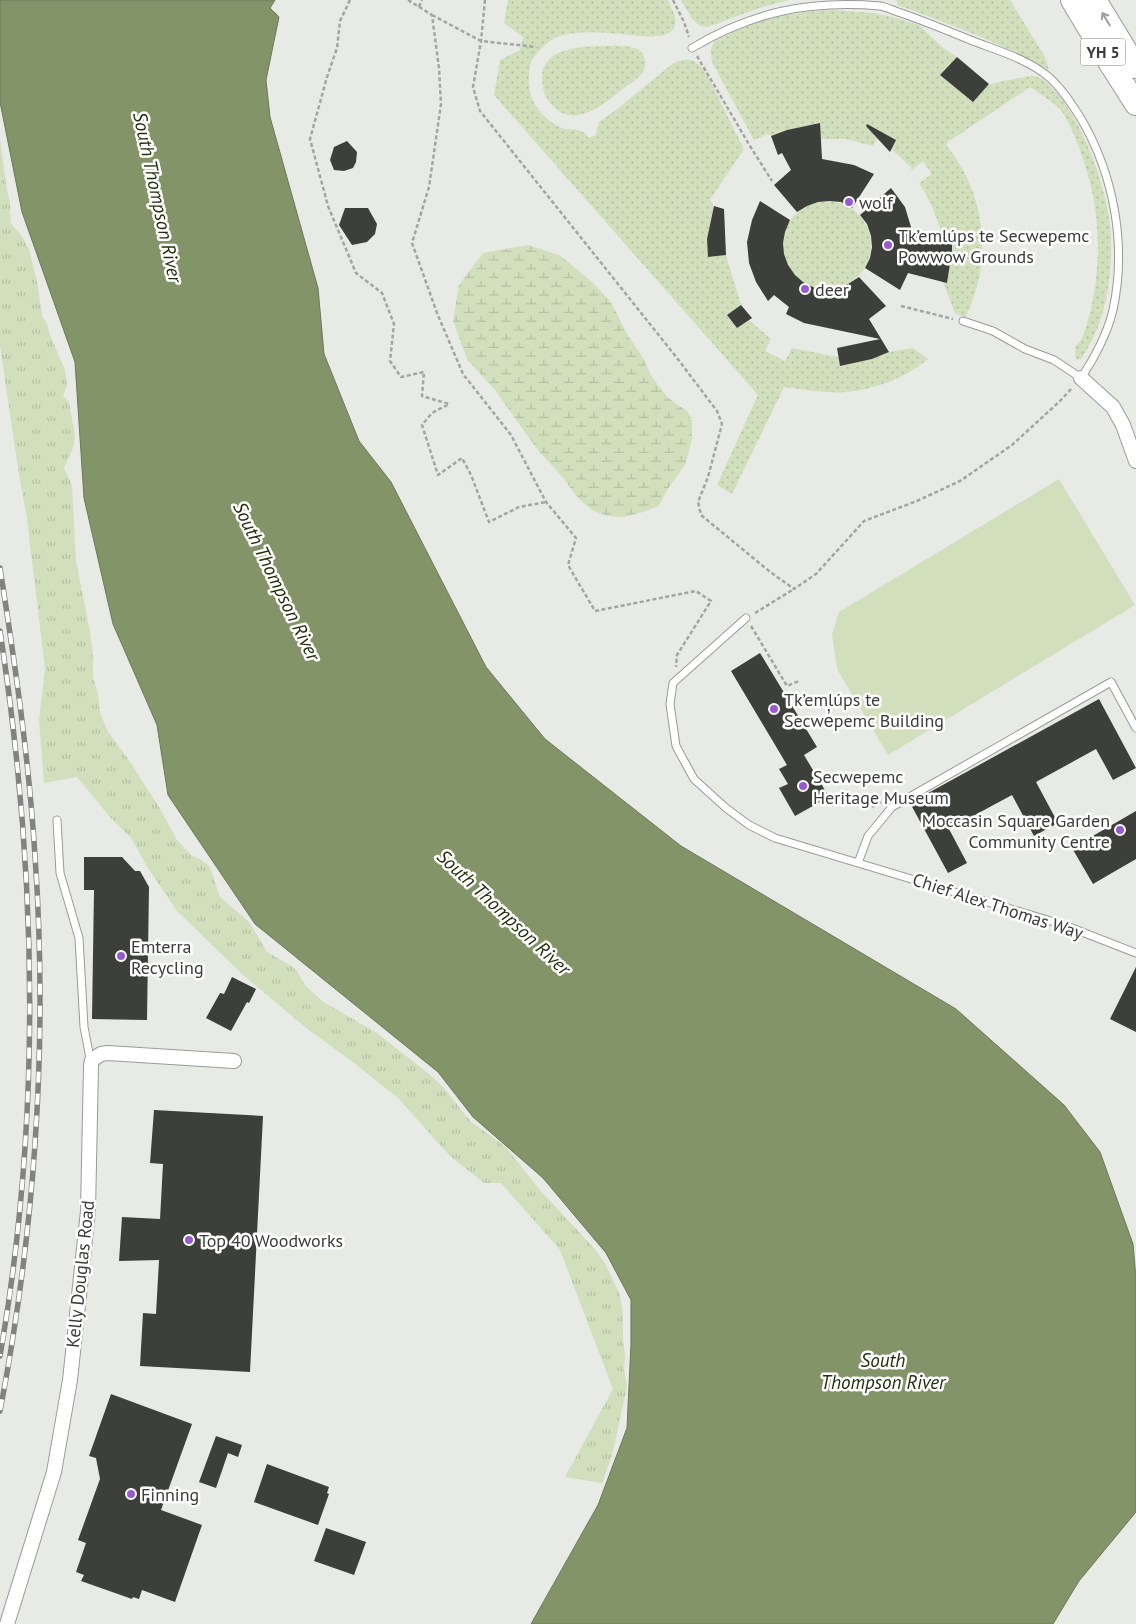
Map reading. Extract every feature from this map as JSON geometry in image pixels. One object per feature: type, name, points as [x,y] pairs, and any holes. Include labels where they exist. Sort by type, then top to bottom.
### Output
[{"type":"highway","name":"YH 5","points":[[1072,0],[1136,104]]},
{"type":"highway","name":"YH 5","points":[[1095,0],[1136,68]]},
{"type":"street","points":[[1081,378],[1113,408],[1123,425],[1136,461]]},
{"type":"street","points":[[91,1065],[95,1058],[108,1053],[234,1061]]},
{"type":"street","name":"Kelly Douglas Road","points":[[7,1624],[54,1472],[70,1380],[88,1211],[91,1065]]},
{"type":"lane","points":[[692,48],[722,30],[767,12],[789,6],[858,3],[881,6],[922,20],[1018,59],[1035,67],[1050,78],[1073,106],[1096,147],[1107,178],[1117,224],[1118,278],[1113,310],[1102,341],[1081,378],[1054,360],[1025,349],[993,331],[963,321]]},
{"type":"lane","points":[[673,684],[746,618]]},
{"type":"lane","points":[[858,863],[868,836],[892,807],[1111,682],[1136,728]]},
{"type":"lane","name":"Chief Alex Thomas Way","points":[[673,684],[670,704],[676,746],[694,779],[726,808],[750,824],[775,838],[1064,925],[1136,953]]},
{"type":"lane","points":[[56,820],[60,873],[79,938],[84,1027],[91,1065]]},
{"type":"path","points":[[350,0],[340,21],[337,48],[310,139],[328,206],[356,272],[382,293],[394,324],[390,361],[401,377],[424,372],[422,396],[449,404],[432,413],[422,425],[438,475],[462,458],[471,475],[489,522],[518,507],[546,502]]},
{"type":"path","points":[[408,0],[481,41],[536,46]]},
{"type":"path","points":[[419,7],[422,0]]},
{"type":"path","points":[[485,0],[481,41],[473,87],[480,111],[717,411],[722,424],[708,477],[698,502],[701,515],[794,589]]},
{"type":"path","points":[[673,0],[684,22],[692,48],[772,181]]},
{"type":"path","points":[[432,15],[439,68],[441,104],[429,187],[412,243],[437,313],[463,374],[511,435],[546,502],[576,538],[568,565],[595,611],[696,591],[711,601],[677,655],[673,684]]},
{"type":"path","points":[[901,306],[963,321]]},
{"type":"path","points":[[799,681],[786,686],[746,618],[816,574],[864,521],[917,501],[960,481],[1012,445],[1060,401],[1081,378]]},
{"type":"path","points":[[872,807],[885,800]]},
{"type":"green space","points":[[508,0],[668,0],[675,19],[674,27],[669,33],[647,36],[572,33],[547,43],[531,61],[530,66],[530,91],[538,109],[558,126],[579,130],[589,138],[596,135],[599,122],[672,64],[687,59],[695,61],[706,73],[744,149],[710,200],[714,206],[707,239],[708,257],[726,255],[741,305],[727,316],[737,328],[749,320],[771,339],[765,351],[785,361],[792,348],[838,357],[840,366],[872,359],[889,352],[913,348],[928,359],[918,367],[894,380],[867,389],[840,392],[784,387],[732,494],[717,485],[758,395],[494,95],[500,60],[520,50],[523,37],[504,23]]},
{"type":"green space","points":[[681,0],[789,0],[762,7],[708,27],[700,26],[692,19]]},
{"type":"green space","points":[[896,0],[1010,0],[1045,57],[1049,70],[994,43],[898,5]]},
{"type":"green space","points":[[831,10],[873,13],[919,25],[942,47],[957,57],[940,75],[973,101],[989,85],[1033,76],[1044,80],[1063,101],[1074,118],[1093,159],[1101,181],[1110,222],[1110,271],[1105,302],[1096,332],[1081,359],[1076,359],[1075,347],[1082,338],[1087,325],[1097,272],[1098,235],[1093,198],[1080,150],[1063,113],[1052,102],[1030,87],[946,145],[958,161],[967,178],[979,215],[982,235],[980,274],[970,309],[965,318],[955,313],[943,282],[947,283],[952,251],[952,233],[941,233],[932,207],[919,183],[932,174],[923,161],[909,172],[912,168],[891,149],[896,140],[881,132],[873,146],[845,139],[820,139],[819,123],[787,130],[771,136],[767,134],[754,140],[713,64],[711,52],[713,44],[716,40],[741,28],[766,20],[805,12]]},
{"type":"green space","points":[[625,46],[639,50],[645,59],[644,70],[635,80],[591,111],[572,115],[563,113],[552,105],[544,93],[542,74],[545,65],[551,58],[569,49]]},
{"type":"green space","points":[[0,140],[10,203],[11,224],[21,235],[29,249],[38,287],[42,316],[65,370],[67,385],[63,396],[69,402],[75,436],[73,448],[64,468],[72,485],[76,561],[90,631],[93,677],[98,694],[100,713],[108,732],[129,760],[159,807],[177,840],[192,856],[200,859],[210,867],[220,897],[250,923],[267,952],[293,967],[304,984],[322,1001],[377,1033],[430,1075],[443,1087],[471,1122],[508,1150],[540,1190],[594,1248],[605,1263],[620,1295],[623,1315],[624,1369],[627,1386],[612,1456],[602,1483],[565,1477],[613,1389],[560,1250],[501,1183],[484,1183],[449,1155],[398,1098],[305,1027],[242,974],[177,911],[148,868],[131,838],[110,817],[77,777],[44,783],[39,720],[45,669],[27,519],[0,346]]},
{"type":"green space","points":[[827,201],[844,204],[858,214],[868,228],[871,245],[868,262],[858,276],[844,286],[827,289],[810,286],[796,276],[786,262],[783,245],[786,228],[796,214],[810,204]]},
{"type":"green space","points":[[528,245],[561,256],[593,283],[611,302],[652,377],[668,398],[688,412],[692,421],[692,439],[685,465],[667,490],[659,506],[624,517],[607,516],[592,510],[578,498],[537,449],[495,390],[467,359],[453,321],[459,285],[483,253]]},
{"type":"green space","points":[[1059,479],[1135,605],[888,755],[837,669],[832,634],[839,612]]},
{"type":"water","name":"South Thompson River","points":[[0,0],[275,0],[270,8],[279,17],[266,80],[270,117],[318,288],[324,354],[359,441],[391,482],[486,667],[545,739],[681,846],[956,1009],[1064,1105],[1100,1152],[1133,1244],[1136,1278],[1136,1512],[1079,1581],[1053,1624],[531,1624],[598,1505],[627,1428],[631,1300],[606,1253],[543,1178],[473,1117],[438,1072],[255,924],[168,795],[157,725],[113,624],[84,498],[75,362],[22,212],[0,102]]},
{"type":"building","points":[[957,57],[989,84],[973,102],[940,75]]},
{"type":"building","points":[[820,123],[822,159],[854,165],[874,174],[852,208],[841,202],[829,201],[818,202],[797,212],[774,185],[791,170],[782,153],[778,155],[771,136],[787,130]]},
{"type":"building","points":[[867,124],[896,140],[890,152],[866,126]]},
{"type":"building","points":[[347,141],[357,152],[356,162],[353,168],[344,171],[334,170],[330,160],[334,147]]},
{"type":"building","points":[[891,188],[905,207],[912,236],[952,233],[952,251],[947,283],[908,273],[900,290],[865,268],[870,258],[871,236],[867,224],[860,215]]},
{"type":"building","points":[[760,201],[790,220],[783,243],[784,254],[788,265],[803,282],[815,288],[826,289],[848,284],[859,277],[886,306],[869,319],[889,352],[872,359],[840,366],[837,348],[880,339],[804,323],[786,314],[789,307],[774,295],[768,301],[756,282],[749,263],[747,242],[752,220]]},
{"type":"building","points":[[714,206],[724,209],[726,255],[708,257],[707,239]]},
{"type":"building","points":[[345,208],[368,208],[377,224],[375,234],[367,242],[352,245],[339,225]]},
{"type":"building","points":[[741,305],[752,318],[737,328],[727,315]]},
{"type":"building","name":"Tk’emlúps te Secwe̓pemc Building","points":[[760,653],[817,747],[804,755],[829,797],[795,816],[779,788],[788,784],[779,769],[787,765],[731,671]]},
{"type":"building","points":[[1099,699],[1136,768],[1113,780],[1096,749],[1036,782],[1058,823],[1034,836],[1012,795],[949,829],[967,863],[948,873],[910,803]]},
{"type":"building","name":"Moccasin Square Garden Community Centre","points":[[1136,811],[1136,859],[1093,884],[1072,848]]},
{"type":"building","name":"Emterra Recycling","points":[[84,857],[122,857],[135,871],[140,871],[149,887],[147,1020],[92,1019],[94,890],[84,890]]},
{"type":"building","points":[[1136,967],[1136,1032],[1110,1019]]},
{"type":"building","points":[[232,977],[256,989],[231,1031],[206,1018],[220,993],[224,994]]},
{"type":"building","name":"Top 40 Woodworks","points":[[154,1110],[263,1116],[250,1372],[140,1366],[143,1313],[156,1314],[159,1260],[119,1261],[122,1217],[160,1219],[163,1164],[150,1163]]},
{"type":"building","name":"Finning","points":[[111,1394],[192,1424],[161,1510],[202,1525],[175,1602],[142,1590],[139,1599],[133,1597],[132,1599],[81,1581],[84,1575],[76,1572],[86,1543],[78,1540],[100,1479],[96,1458],[89,1456]]},
{"type":"building","name":"Finning","points":[[216,1436],[242,1445],[238,1457],[228,1453],[216,1488],[199,1482]]},
{"type":"building","points":[[267,1464],[329,1487],[327,1493],[329,1494],[318,1525],[254,1502]]},
{"type":"building","points":[[326,1528],[366,1542],[354,1575],[314,1561]]},
{"type":"railway","points":[[0,568],[29,784],[39,925],[40,995],[36,1135],[30,1204],[22,1274],[0,1411]]},
{"type":"railway","points":[[0,631],[22,812],[30,994],[23,1175],[14,1266],[0,1356]]},
{"type":"place","name":"wolf","points":[[849,202]]},
{"type":"place","name":"Tk’emlúps te Secwepemc Powwow Grounds","points":[[888,245]]},
{"type":"place","name":"deer","points":[[805,289]]},
{"type":"place","name":"Tk’emlúps te Secwe̓pemc Building","points":[[774,709]]},
{"type":"place","name":"Secwepemc Heritage Museum","points":[[803,786]]},
{"type":"place","name":"Moccasin Square Garden Community Centre","points":[[1120,830]]},
{"type":"place","name":"Emterra Recycling","points":[[121,956]]},
{"type":"place","name":"Top 40 Woodworks","points":[[189,1240]]},
{"type":"place","name":"Finning","points":[[131,1494]]}]
